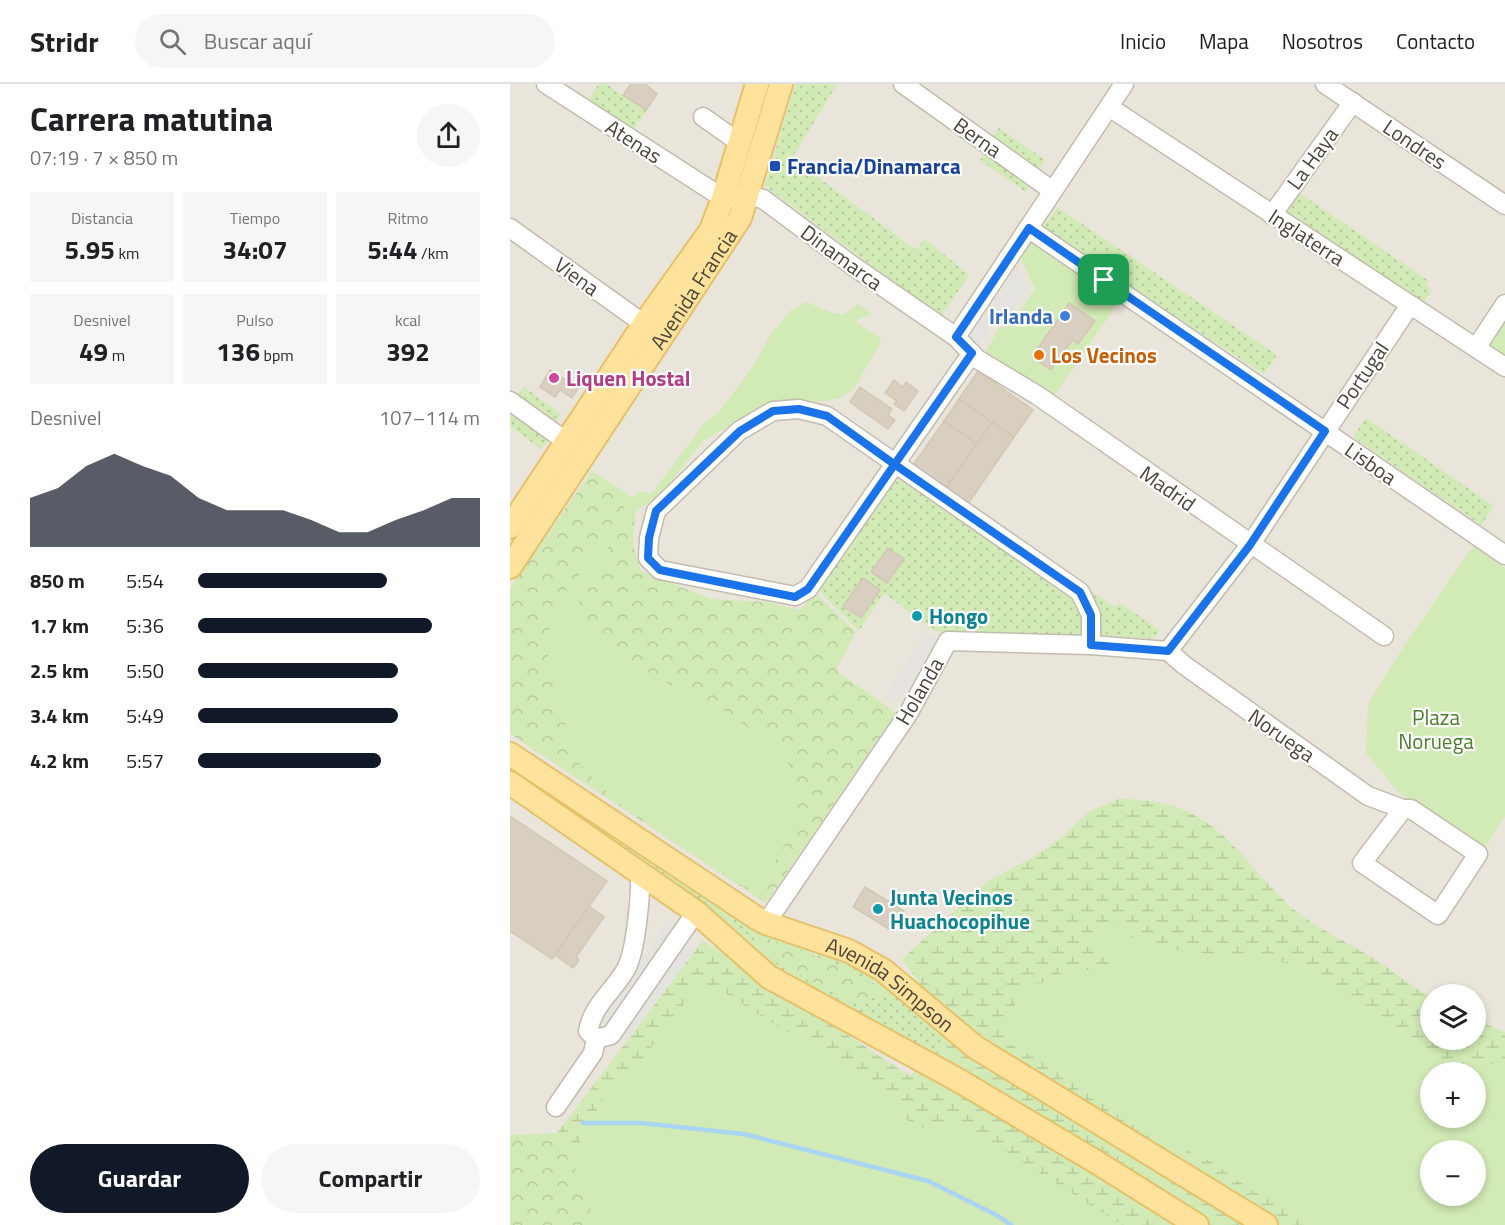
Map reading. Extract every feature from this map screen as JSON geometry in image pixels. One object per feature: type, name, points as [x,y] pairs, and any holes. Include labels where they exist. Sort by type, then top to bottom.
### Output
[{"type":"main road","name":"Avenida Francia","points":[[510,527],[644,324],[711,230],[758,84]]},
{"type":"main road","name":"Avenida Francia","points":[[510,567],[740,218],[781,84]]},
{"type":"main road","name":"Avenida Simpson","points":[[510,754],[766,923],[849,951],[883,970],[975,1047],[1266,1225]]},
{"type":"main road","name":"Avenida Simpson","points":[[510,783],[696,912],[769,977],[958,1080],[1197,1225]]},
{"type":"main road","points":[[958,1080],[975,1047]]},
{"type":"street","name":"Atenas","points":[[546,84],[723,198]]},
{"type":"street","name":"Berna","points":[[903,84],[1053,191]]},
{"type":"street","points":[[956,337],[1124,84]]},
{"type":"street","name":"Londres","points":[[1325,84],[1505,205]]},
{"type":"street","name":"La Haya","points":[[1272,214],[1353,102]]},
{"type":"street","name":"Inglaterra","points":[[1109,107],[1505,368]]},
{"type":"street","points":[[703,117],[740,143]]},
{"type":"street","points":[[723,198],[748,195]]},
{"type":"street","name":"Dinamarca","points":[[748,195],[763,198],[853,266],[956,337]]},
{"type":"street","name":"Viena","points":[[510,228],[644,324]]},
{"type":"street","name":"Lisboa","points":[[1029,228],[1505,555]]},
{"type":"street","points":[[1476,348],[1505,304]]},
{"type":"street","name":"Portugal","points":[[1168,651],[1250,545],[1410,305]]},
{"type":"street","name":"Madrid","points":[[956,337],[978,359],[1036,396],[1383,636]]},
{"type":"street","points":[[972,353],[894,464],[808,589],[795,597],[660,570],[648,558],[649,538],[656,511],[740,431],[773,411],[799,409],[827,416],[894,464],[1080,592],[1091,615],[1091,645]]},
{"type":"street","points":[[510,401],[567,442]]},
{"type":"street","name":"Holanda","points":[[766,923],[908,714],[948,641],[1091,645],[1168,651]]},
{"type":"street","name":"Noruega","points":[[1168,651],[1184,665],[1368,796],[1411,809],[1478,854],[1438,915],[1362,863],[1403,808]]},
{"type":"street","points":[[596,1039],[588,1031],[591,1015],[626,969],[631,957],[641,886],[640,873]]},
{"type":"street","points":[[596,1039],[611,1035],[696,912]]},
{"type":"street","points":[[556,1107],[592,1053],[596,1039]]},
{"type":"shaded area","points":[[510,84],[1505,84],[1505,1225],[510,1225]]},
{"type":"shaded area","points":[[1017,267],[1028,288],[1004,322],[992,324],[980,345],[969,338]]},
{"type":"shaded area","points":[[925,635],[938,637],[898,702],[887,693]]},
{"type":"shaded area","points":[[630,902],[651,909],[647,940],[637,939],[635,949],[650,961],[658,953],[651,947],[667,919],[676,927],[671,934],[694,952],[626,1041],[588,1009],[623,967]]},
{"type":"green space","points":[[599,84],[606,84],[646,111],[632,132],[587,102]]},
{"type":"green space","points":[[795,84],[837,84],[792,158],[916,250],[925,239],[969,275],[941,317],[765,186]]},
{"type":"green space","points":[[999,128],[1045,160],[1037,172],[991,140]]},
{"type":"green space","points":[[986,151],[1031,184],[1026,192],[980,160]]},
{"type":"green space","points":[[1298,192],[1429,281],[1426,285],[1432,290],[1422,305],[1285,212]]},
{"type":"green space","points":[[1057,207],[1277,355],[1264,374],[1041,230]]},
{"type":"green space","points":[[1030,241],[1120,300],[1053,398],[984,355],[999,328],[1010,324],[1035,289],[1020,256]]},
{"type":"green space","points":[[806,302],[836,314],[844,314],[858,304],[871,313],[857,320],[857,323],[880,338],[881,342],[853,390],[839,398],[825,401],[777,404],[739,420],[703,441],[658,498],[627,519],[610,543],[578,603],[582,615],[596,636],[628,662],[681,691],[716,705],[776,747],[792,769],[796,802],[795,828],[760,886],[751,888],[741,885],[616,801],[579,764],[557,698],[549,667],[547,642],[556,612],[566,591],[616,518],[635,496],[642,492],[650,495],[653,492],[706,421],[719,412],[752,368],[771,334],[791,310]]},
{"type":"green space","points":[[1505,311],[1505,368],[1478,351]]},
{"type":"green space","points":[[524,387],[561,414],[552,427],[514,401]]},
{"type":"green space","points":[[510,413],[548,440],[541,449],[510,426]]},
{"type":"green space","points":[[1366,418],[1494,506],[1481,525],[1353,437]]},
{"type":"green space","points":[[592,471],[636,499],[633,545],[641,571],[711,599],[766,602],[800,610],[815,593],[856,632],[836,670],[896,713],[766,903],[510,734],[510,588]]},
{"type":"green space","points":[[902,478],[1078,597],[1085,608],[1084,636],[935,631],[884,593],[859,631],[818,590],[896,481]]},
{"type":"green space","points":[[977,513],[1115,607],[1120,603],[1160,630],[1153,639],[1100,635],[1096,615]]},
{"type":"green space","name":"Plaza Noruega","points":[[1473,546],[1505,568],[1505,816],[1483,851],[1400,794],[1366,753],[1368,704],[1404,646]]},
{"type":"green space","points":[[510,766],[799,943],[850,965],[891,989],[958,1047],[949,1062],[754,954],[510,772]]},
{"type":"green space","points":[[1121,798],[1152,801],[1184,810],[1219,832],[1276,893],[1302,916],[1371,957],[1420,990],[1420,1050],[1486,1050],[1486,1024],[1505,1032],[1505,1225],[841,1225],[591,1177],[557,1133],[703,941],[910,1076],[961,1027],[926,993],[902,959],[987,882],[1040,853],[1090,811]]},
{"type":"green space","points":[[1105,924],[1115,924],[1135,940],[1184,952],[1233,958],[1256,956],[1291,964],[1323,977],[1420,1050],[1450,1062],[1420,1062],[1420,1128],[1486,1128],[1486,1065],[1505,1063],[1505,1225],[1312,1225],[1244,1185],[1212,1162],[1179,1147],[1022,1050],[1006,1043],[1004,1028],[1020,994],[1029,985],[1049,982],[1071,966],[1100,975],[1109,971],[1109,963],[1093,945],[1093,935],[1096,929]]},
{"type":"green space","points":[[758,935],[859,975],[882,988],[881,996],[853,1003],[755,951],[753,940]]},
{"type":"green space","points":[[706,985],[714,986],[897,1097],[905,1119],[937,1135],[945,1126],[952,1125],[997,1146],[1122,1225],[595,1225],[595,1219],[574,1165],[576,1149],[607,1092],[633,1071],[696,988]]},
{"type":"green space","points":[[557,1133],[591,1176],[874,1225],[510,1225],[510,1135]]},
{"type":"building","points":[[631,84],[645,84],[657,94],[646,110],[623,95]]},
{"type":"building","points":[[1069,303],[1095,321],[1078,344],[1072,340],[1051,370],[1032,357]]},
{"type":"building","name":"Liquen Hostal","points":[[550,370],[578,388],[572,398],[560,390],[555,397],[540,387]]},
{"type":"building","points":[[978,371],[1033,410],[1014,437],[959,399]]},
{"type":"building","points":[[894,380],[903,387],[906,382],[918,391],[904,411],[894,404],[897,401],[885,393]]},
{"type":"building","points":[[860,387],[892,409],[888,415],[895,420],[888,429],[850,402]]},
{"type":"building","points":[[959,399],[992,422],[977,444],[944,421]]},
{"type":"building","points":[[944,421],[977,444],[946,488],[913,465]]},
{"type":"building","points":[[992,422],[1014,437],[968,504],[946,488]]},
{"type":"building","points":[[888,548],[904,559],[887,583],[871,572]]},
{"type":"building","points":[[863,578],[880,590],[861,618],[843,606]]},
{"type":"building","points":[[510,816],[607,881],[552,959],[510,931]]},
{"type":"building","name":"Junta Vecinos Huachocopihue","points":[[865,887],[904,911],[892,931],[853,907]]},
{"type":"building","points":[[589,906],[604,917],[576,957],[579,960],[573,968],[555,955]]},
{"type":"waterway","points":[[583,1123],[641,1123],[744,1134],[928,1181],[998,1216],[1011,1225]]},
{"type":"place","name":"Francia/Dinamarca","points":[[775,166]]},
{"type":"place","name":"Irlanda","points":[[1065,316]]},
{"type":"place","name":"Los Vecinos","points":[[1039,355]]},
{"type":"place","name":"Liquen Hostal","points":[[554,378]]},
{"type":"place","name":"Hongo","points":[[917,616]]},
{"type":"place","name":"Junta Vecinos Huachocopihue","points":[[878,909]]},
{"type":"route","points":[[1104,280],[1029,228],[956,337],[972,353],[894,464],[808,589],[795,597],[660,570],[648,558],[649,538],[656,511],[740,431],[773,411],[789,409],[811,411],[827,416],[894,464],[1080,592],[1091,615],[1091,645],[1168,651],[1250,545],[1325,431],[1104,280]]}]
